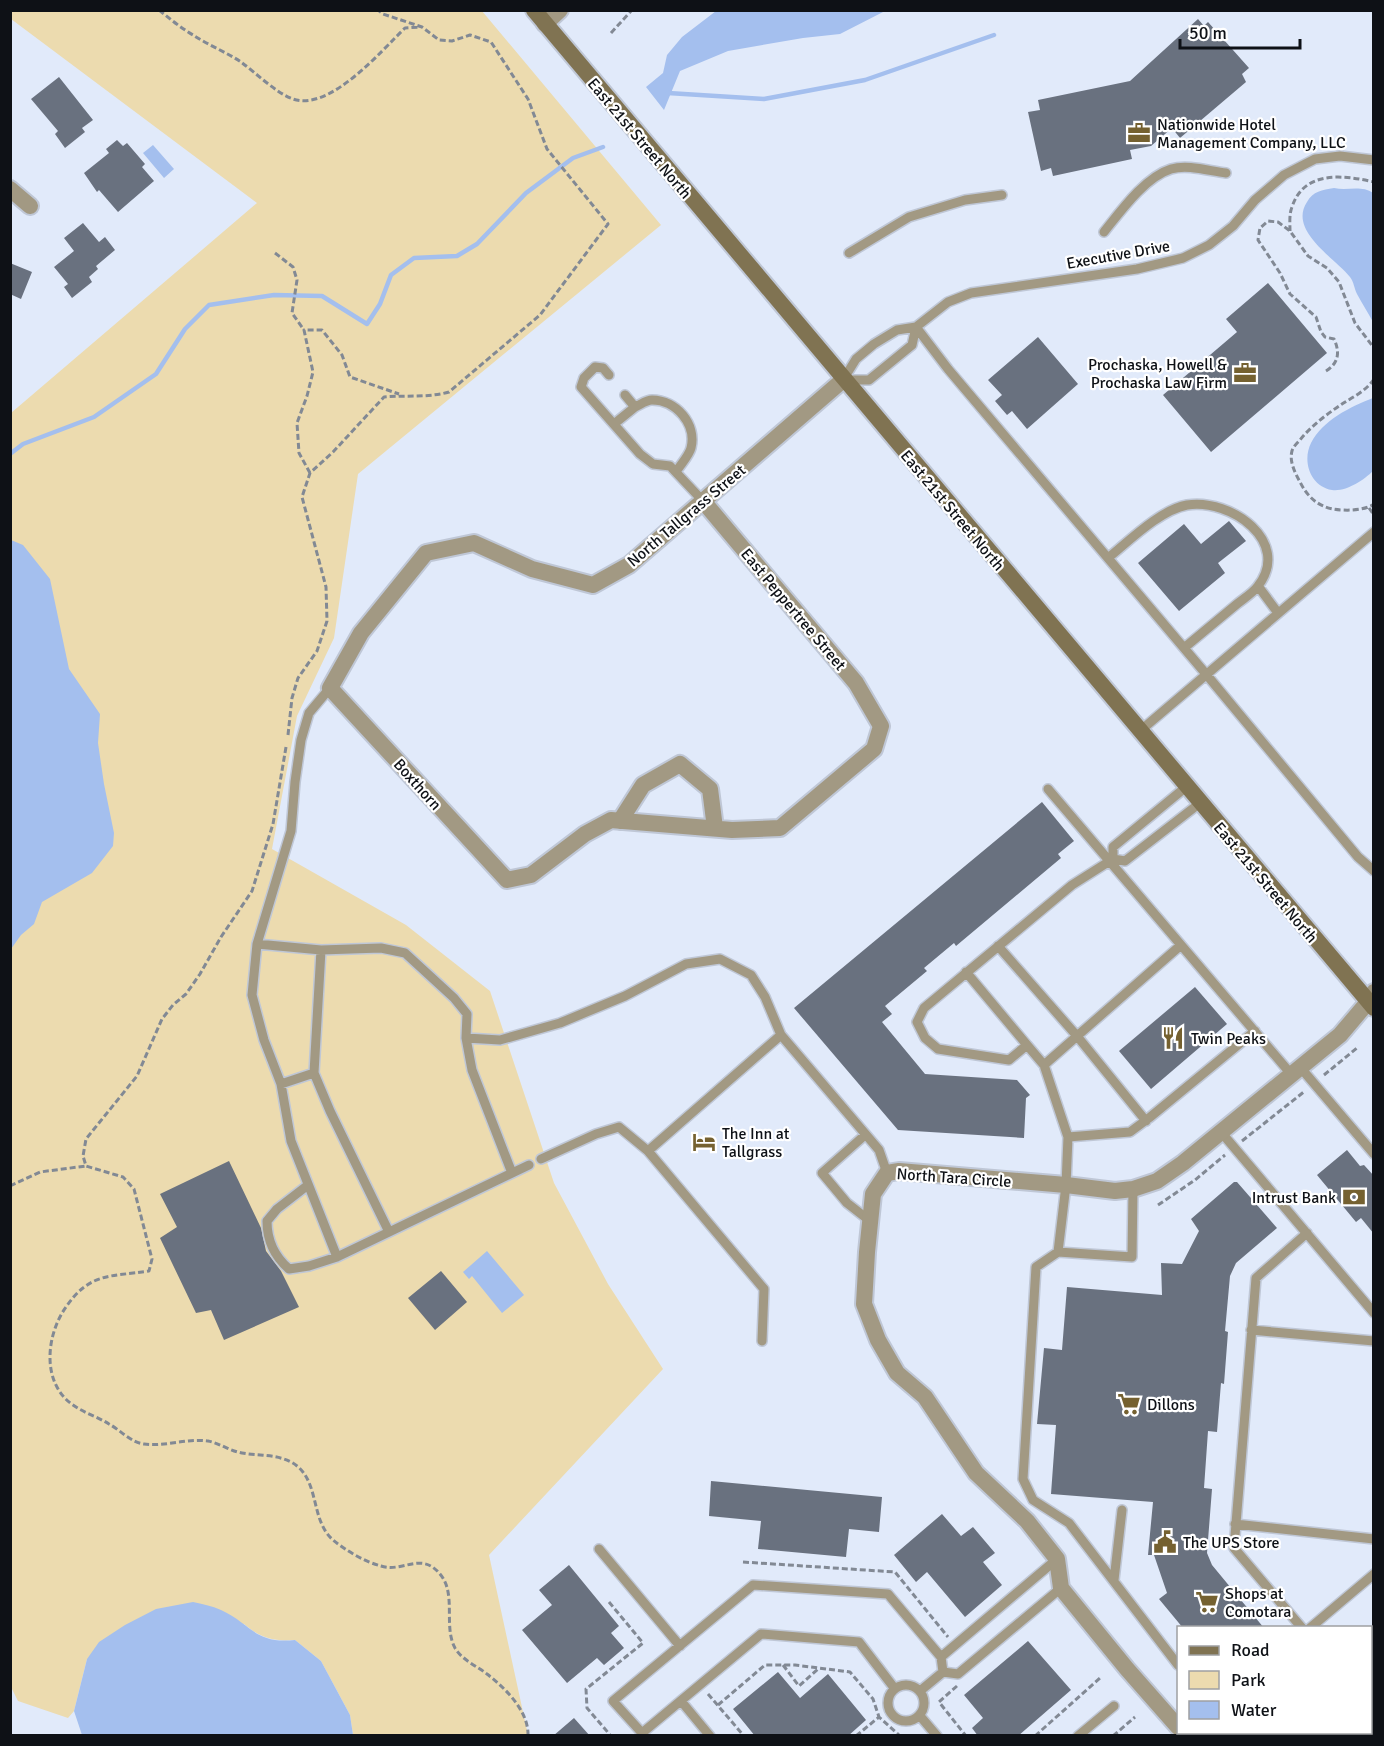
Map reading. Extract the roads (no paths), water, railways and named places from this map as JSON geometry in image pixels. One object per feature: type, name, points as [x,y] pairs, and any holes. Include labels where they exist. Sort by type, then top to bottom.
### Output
[{"type":"main road","name":"East 21st Street North","points":[[534,10],[1186,787],[1372,1000]]},
{"type":"street","points":[[545,24],[560,10]]},
{"type":"street","points":[[10,189],[30,206]]},
{"type":"street","name":"North Tallgrass Street","points":[[330,688],[361,633],[426,553],[474,543],[532,569],[593,585],[629,565],[843,380]]},
{"type":"street","name":"East Peppertree Street","points":[[703,501],[856,683],[881,726],[874,749],[780,828],[715,828]]},
{"type":"street","name":"Boxthorn","points":[[330,688],[507,879],[531,875],[585,834],[611,820],[620,821]]},
{"type":"street","points":[[680,764],[710,789],[715,828],[620,821],[643,785],[680,764]]},
{"type":"street","name":"North Tara Circle","points":[[1057,1558],[1027,1521],[976,1473],[925,1397],[897,1373],[878,1340],[864,1304],[873,1194],[887,1173],[899,1171],[1115,1191],[1157,1181],[1183,1163],[1340,1035],[1372,1000]]},
{"type":"street","points":[[1057,1558],[1061,1588],[1127,1669],[1177,1724]]},
{"type":"lane","name":"Executive Drive","points":[[843,380],[856,359],[874,344],[897,330],[916,327],[948,302],[971,293],[1137,269],[1183,258],[1209,245],[1233,226],[1255,200],[1284,175],[1315,159],[1340,156],[1374,160]]},
{"type":"lane","points":[[1104,232],[1144,184],[1170,169],[1190,168],[1226,173]]},
{"type":"lane","points":[[849,253],[909,217],[955,203],[1002,195]]},
{"type":"lane","name":"Executive Drive","points":[[843,380],[869,380],[912,345],[916,327]]},
{"type":"lane","points":[[916,327],[948,369],[1346,843],[1374,871]]},
{"type":"lane","points":[[609,375],[603,368],[595,368],[584,378],[581,387],[640,454],[653,464],[670,466],[703,501]]},
{"type":"lane","points":[[625,395],[635,407]]},
{"type":"lane","points":[[614,424],[635,407],[650,400],[667,402],[680,410],[690,427],[691,449],[676,472]]},
{"type":"lane","points":[[1108,558],[1170,511],[1187,505],[1210,505],[1234,512],[1253,527],[1265,546],[1268,564],[1258,586],[1184,648]]},
{"type":"lane","points":[[1140,731],[1374,532]]},
{"type":"lane","points":[[1258,586],[1278,613]]},
{"type":"lane","points":[[330,688],[309,714],[301,740],[291,831],[279,875],[265,911],[257,944],[252,995],[264,1040],[281,1084],[291,1141],[337,1257]]},
{"type":"lane","points":[[1111,860],[1113,847],[1186,787]]},
{"type":"lane","points":[[1048,789],[1255,1031],[1296,1071],[1314,1084],[1374,1154]]},
{"type":"lane","points":[[1027,1046],[1009,1060],[938,1049],[925,1038],[917,1022],[924,1008],[1072,885],[1111,860],[1125,861],[1200,803]]},
{"type":"lane","points":[[257,944],[321,950],[381,948],[405,953],[454,998],[467,1014],[466,1038],[472,1070],[512,1173]]},
{"type":"lane","points":[[1044,1065],[1181,945]]},
{"type":"lane","points":[[998,946],[1077,1036],[1146,1121]]},
{"type":"lane","points":[[321,950],[314,1073],[389,1232]]},
{"type":"lane","points":[[466,1038],[500,1040],[560,1023],[625,996],[686,964],[720,959],[751,975],[765,998],[780,1035],[879,1150],[887,1173]]},
{"type":"lane","points":[[966,972],[1044,1065],[1068,1137],[1066,1185],[1058,1252]]},
{"type":"lane","points":[[1068,1137],[1130,1132],[1255,1031]]},
{"type":"lane","points":[[648,1151],[780,1035]]},
{"type":"lane","points":[[281,1084],[314,1073]]},
{"type":"lane","points":[[541,1159],[596,1134],[620,1127],[648,1151],[764,1289],[762,1341]]},
{"type":"lane","points":[[1221,1132],[1374,1312]]},
{"type":"lane","points":[[865,1134],[822,1173],[847,1203],[870,1221]]},
{"type":"lane","points":[[308,1185],[277,1209],[267,1221],[267,1235],[278,1259],[289,1269],[309,1266],[337,1257],[529,1165]]},
{"type":"lane","points":[[1133,1188],[1132,1257],[1058,1252],[1036,1267],[1023,1479],[1033,1500],[1069,1523],[1177,1662]]},
{"type":"lane","points":[[1300,1626],[1234,1548],[1256,1278],[1307,1233]]},
{"type":"lane","points":[[1251,1330],[1374,1341]]},
{"type":"lane","points":[[1114,1580],[1122,1510]]},
{"type":"lane","points":[[1235,1524],[1374,1539]]},
{"type":"lane","points":[[599,1549],[680,1646]]},
{"type":"lane","points":[[941,1657],[1057,1558]]},
{"type":"lane","points":[[1312,1626],[1374,1574]]},
{"type":"lane","points":[[895,1689],[859,1642],[761,1635],[643,1735],[614,1701],[753,1585],[888,1594],[941,1657],[943,1671]]},
{"type":"lane","points":[[943,1671],[958,1674],[1061,1588]]},
{"type":"lane","points":[[920,1691],[943,1671]]},
{"type":"lane","points":[[906,1685],[920,1691],[925,1704],[920,1716],[909,1722],[897,1720],[892,1715],[888,1704],[891,1693],[906,1685]]},
{"type":"lane","points":[[681,1701],[710,1736]]},
{"type":"lane","points":[[1078,1736],[1114,1706]]},
{"type":"lane","points":[[920,1716],[937,1736]]},
{"type":"water","points":[[716,11],[885,11],[840,34],[728,51],[680,71],[664,110],[646,87],[663,73],[667,55],[682,37]]},
{"type":"water","points":[[153,145],[174,169],[164,178],[143,153]]},
{"type":"water","points":[[1334,188],[1364,189],[1373,193],[1373,322],[1350,277],[1316,243],[1304,223],[1303,213],[1309,198],[1318,192]]},
{"type":"water","points":[[1373,398],[1373,471],[1349,487],[1337,490],[1324,488],[1318,484],[1310,472],[1307,457],[1311,443],[1330,421],[1346,410]]},
{"type":"water","points":[[11,540],[23,545],[50,579],[69,669],[100,714],[98,743],[114,833],[113,846],[92,873],[42,902],[34,924],[21,935],[11,949]]},
{"type":"water","points":[[487,1251],[524,1295],[502,1313],[472,1276],[469,1279],[463,1272]]},
{"type":"water","points":[[193,1602],[221,1610],[262,1636],[271,1639],[295,1640],[321,1661],[350,1715],[353,1735],[82,1735],[74,1711],[87,1659],[99,1642],[156,1609]]},
{"type":"waterway","points":[[668,93],[764,99],[865,80],[994,35]]},
{"type":"waterway","points":[[10,454],[23,444],[94,417],[156,374],[185,329],[209,305],[274,295],[322,296],[367,324],[380,304],[391,275],[414,258],[457,256],[477,244],[526,193],[573,158],[603,147]]},
{"type":"place","name":"Nationwide Hotel Management Company, LLC","points":[[1139,133]]},
{"type":"place","name":"Prochaska, Howell & Prochaska Law Firm","points":[[1245,373]]},
{"type":"place","name":"Twin Peaks","points":[[1173,1038]]},
{"type":"place","name":"The Inn at Tallgrass","points":[[704,1142]]},
{"type":"place","name":"Intrust Bank","points":[[1354,1197]]},
{"type":"place","name":"Dillons","points":[[1129,1404]]},
{"type":"place","name":"The UPS Store","points":[[1165,1542]]},
{"type":"place","name":"Shops at Comotara","points":[[1207,1602]]}]
